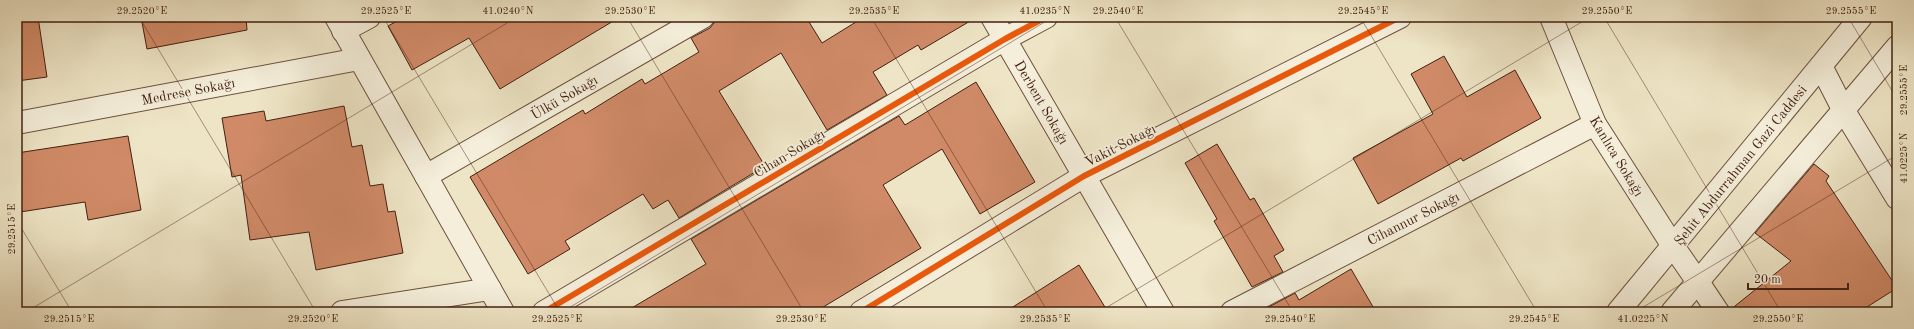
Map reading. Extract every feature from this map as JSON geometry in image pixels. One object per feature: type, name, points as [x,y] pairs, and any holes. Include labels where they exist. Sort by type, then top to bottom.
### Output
[{"type":"street","points":[[369,17],[339,24],[503,312]]},
{"type":"street","name":"Ülkü Sokağı","points":[[426,176],[703,17]]},
{"type":"street","name":"Derbent Sokağı","points":[[992,17],[1163,312]]},
{"type":"street","name":"Cihan Sokağı","points":[[544,312],[1005,39],[1046,17]]},
{"type":"street","name":"Vakit Sokağı","points":[[861,312],[1084,176],[1400,17]]},
{"type":"street","name":"Kanlıca Sokağı","points":[[1551,17],[1595,124],[1673,246],[1718,312]]},
{"type":"street","name":"Şehit Abdurrahman Gazi Caddesi","points":[[1618,312],[1861,17]]},
{"type":"street","points":[[1672,312],[1897,47]]},
{"type":"street","name":"Medrese Sokağı","points":[[17,123],[359,59]]},
{"type":"street","points":[[1821,66],[1844,111],[1897,198]]},
{"type":"street","name":"Cihannur Sokağı","points":[[1232,312],[1595,124]]},
{"type":"street","points":[[342,312],[490,289]]},
{"type":"building","points":[[17,17],[38,17],[47,77],[17,81]]},
{"type":"building","points":[[141,17],[246,17],[247,30],[147,49]]},
{"type":"building","points":[[404,17],[620,17],[500,89],[469,38],[412,70],[388,26]]},
{"type":"building","points":[[715,17],[806,17],[822,43],[864,17],[977,17],[921,50],[918,45],[873,72],[887,95],[827,130],[781,53],[719,91],[765,166],[679,218],[668,200],[653,209],[643,194],[565,241],[570,249],[528,274],[470,177],[583,110],[585,114],[642,79],[645,84],[699,52],[691,38],[710,28],[714,23]]},
{"type":"building","points":[[1444,56],[1467,97],[1515,70],[1541,118],[1463,161],[1461,158],[1378,204],[1353,158],[1433,114],[1411,74]]},
{"type":"building","points":[[976,82],[1035,182],[980,214],[942,149],[883,185],[921,248],[815,312],[625,312],[706,264],[691,239],[899,116],[905,125]]},
{"type":"building","points":[[344,106],[352,147],[362,145],[370,186],[383,184],[388,212],[395,211],[403,253],[316,270],[309,232],[250,240],[241,175],[232,177],[222,118],[264,111],[266,121]]},
{"type":"building","points":[[128,136],[141,210],[88,220],[85,202],[20,212],[17,190],[17,153]]},
{"type":"building","points":[[1217,144],[1250,200],[1254,198],[1284,250],[1274,256],[1283,272],[1252,287],[1214,221],[1217,219],[1185,163]]},
{"type":"building","points":[[1814,164],[1829,176],[1826,181],[1897,288],[1859,312],[1730,312],[1730,310],[1791,261],[1755,233]]},
{"type":"building","points":[[1079,265],[1108,312],[1005,312]]},
{"type":"building","points":[[1351,269],[1376,312],[1267,312],[1265,309],[1295,293],[1299,300]]},
{"type":"cycle path","points":[[544,312],[1005,39],[1046,17]]},
{"type":"cycle path","points":[[861,312],[1084,176],[1400,17]]}]
